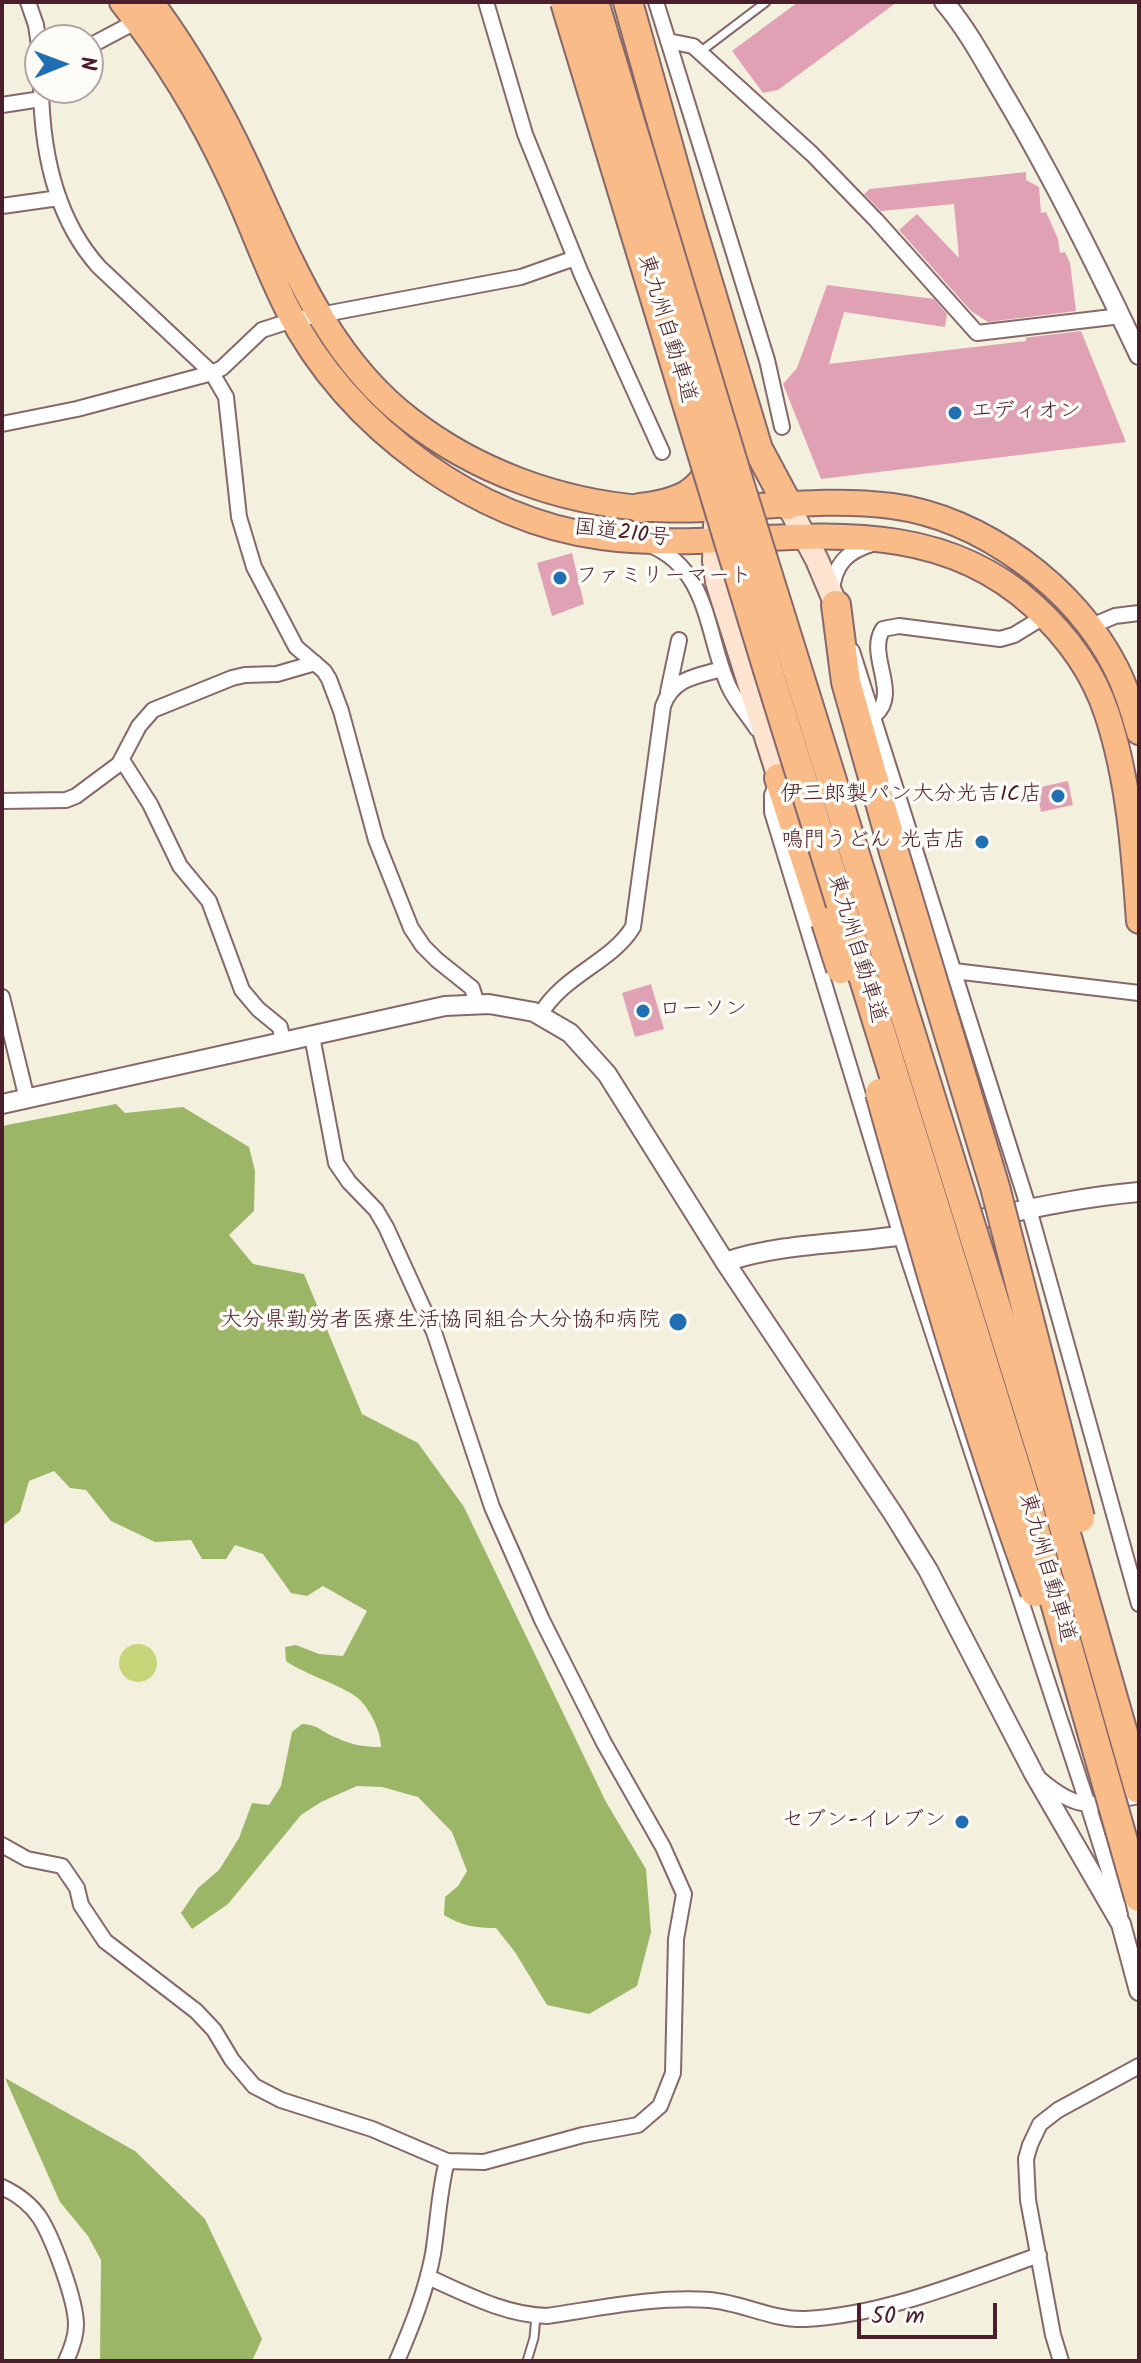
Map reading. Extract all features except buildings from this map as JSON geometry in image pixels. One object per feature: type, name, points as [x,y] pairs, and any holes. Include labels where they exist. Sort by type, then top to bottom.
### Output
[{"type":"highway","name":"国道210号","points":[[122,2],[148,7],[189,57],[217,107],[318,314],[370,384],[410,420],[458,451],[509,476],[560,494],[640,508],[892,506],[953,523],[991,542],[1031,569],[1089,627],[1116,668],[1139,732]]},
{"type":"highway","points":[[558,2],[587,48],[598,74],[661,264],[707,389],[716,423],[721,464],[717,509]]},
{"type":"highway","name":"東九州自動車道","points":[[565,2],[1028,1507],[1137,1888]]},
{"type":"highway","name":"東九州自動車道","points":[[594,2],[746,504],[1056,1499],[1139,1789]]},
{"type":"highway","name":"国道210号","points":[[148,7],[174,76],[210,136],[293,320],[319,361],[369,419],[396,443],[447,479],[497,506],[539,522],[599,537],[639,541],[895,539],[976,565],[1002,581],[1045,616],[1082,660],[1107,713],[1126,796],[1139,921]]},
{"type":"highway","points":[[639,7],[688,216],[777,505],[750,534],[725,541]]},
{"type":"highway","points":[[640,508],[673,503],[697,490],[712,462],[716,423]]},
{"type":"highway","points":[[834,599],[846,682],[995,1187],[1139,1740]]},
{"type":"highway","points":[[779,778],[877,1080],[920,1236],[1005,1512],[1049,1630],[1137,1888]]},
{"type":"main road","points":[[777,505],[806,538],[834,599]]},
{"type":"main road","points":[[717,509],[725,541],[714,561],[720,593],[779,778]]},
{"type":"street","points":[[28,2],[36,24]]},
{"type":"street","points":[[486,2],[525,134],[575,258],[662,452]]},
{"type":"street","points":[[944,2],[1031,141],[1088,247],[1139,355]]},
{"type":"street","points":[[104,36],[148,7]]},
{"type":"street","points":[[639,7],[668,41],[767,360],[782,427]]},
{"type":"street","points":[[668,41],[685,43],[700,52],[812,154],[977,333],[1121,316]]},
{"type":"street","points":[[2,105],[24,99]]},
{"type":"street","points":[[42,104],[45,153],[59,198],[70,224],[91,258],[212,373],[226,397],[239,517],[254,567],[296,647],[324,671],[337,700],[376,840],[411,928],[437,960],[472,988],[477,1004]]},
{"type":"street","points":[[2,206],[59,198]]},
{"type":"street","points":[[2,424],[77,409],[212,373],[222,368],[262,330],[293,320],[440,295],[521,277],[575,258]]},
{"type":"street","points":[[895,539],[860,547],[847,554],[833,578],[834,599],[875,715],[1029,1209],[1139,1604]]},
{"type":"street","points":[[639,541],[671,556],[689,574],[705,609],[730,690],[766,742]]},
{"type":"street","points":[[1089,627],[1115,616],[1139,613]]},
{"type":"street","points":[[875,715],[884,701],[877,649],[883,629],[899,626],[1000,639],[1014,635],[1045,616]]},
{"type":"street","points":[[540,1015],[566,983],[621,942],[633,927],[663,706],[679,640]]},
{"type":"street","points":[[2,801],[66,800],[95,783],[122,760],[139,726],[153,710],[232,678],[277,674],[315,663]]},
{"type":"street","points":[[668,693],[681,682],[722,669]]},
{"type":"street","points":[[122,760],[150,804],[185,874],[209,901],[242,990],[258,1009],[280,1027],[283,1042]]},
{"type":"street","points":[[779,778],[772,795],[772,812],[901,1236],[1111,1878],[1139,1991]]},
{"type":"street","points":[[954,971],[1139,993]]},
{"type":"street","points":[[2,997],[27,1099]]},
{"type":"street","points":[[2,1104],[445,1006],[504,1005],[540,1015],[570,1033],[607,1074],[725,1262],[894,1515],[928,1570],[1034,1774],[1121,1924]]},
{"type":"street","points":[[2,1845],[27,1859],[62,1866],[77,1888],[81,1905],[105,1941],[196,2011],[214,2030],[232,2060],[254,2086],[281,2100],[372,2129],[447,2161],[484,2162],[583,2135],[638,2125],[660,2106],[673,2073],[676,1939],[684,1894],[663,1847],[604,1743],[542,1620],[492,1507],[434,1332],[386,1227],[376,1210],[349,1182],[336,1163],[312,1036]]},
{"type":"street","points":[[725,1262],[773,1249],[901,1236],[1029,1209],[1139,1192]]},
{"type":"street","points":[[1034,1774],[1061,1797],[1088,1805],[1139,1796]]},
{"type":"street","points":[[1061,2361],[1053,2335],[1028,2200],[1026,2159],[1040,2124],[1058,2110],[1139,2066]]},
{"type":"street","points":[[397,2361],[417,2314],[428,2277],[440,2187],[447,2161]]},
{"type":"street","points":[[4,2191],[21,2196],[40,2219],[71,2293],[76,2326],[66,2361]]},
{"type":"street","points":[[428,2277],[504,2309],[536,2316],[652,2301],[697,2299],[737,2304],[789,2318],[827,2317],[946,2288],[1039,2255]]},
{"type":"lane","points":[[700,52],[766,2]]},
{"type":"lane","points":[[527,2361],[536,2316]]},
{"type":"green space","points":[[116,1104],[125,1113],[183,1107],[249,1147],[255,1171],[254,1211],[229,1235],[253,1264],[304,1274],[362,1414],[418,1443],[464,1507],[606,1802],[646,1869],[651,1932],[637,1986],[589,2014],[547,2005],[515,1952],[496,1928],[469,1926],[444,1915],[445,1897],[458,1886],[467,1871],[452,1832],[418,1797],[382,1787],[357,1786],[321,1802],[301,1815],[228,1904],[192,1929],[181,1913],[198,1888],[219,1870],[239,1838],[252,1803],[269,1805],[281,1786],[292,1732],[302,1724],[358,1745],[381,1747],[381,1741],[375,1722],[360,1700],[286,1661],[285,1647],[296,1645],[319,1654],[343,1656],[367,1611],[323,1586],[307,1596],[291,1593],[263,1554],[235,1545],[226,1559],[202,1559],[191,1540],[155,1542],[111,1521],[86,1490],[70,1488],[54,1471],[29,1481],[20,1512],[2,1526],[2,1126]]},
{"type":"green space","points":[[138,1644],[152,1649],[157,1663],[152,1677],[138,1682],[124,1677],[119,1663],[124,1649]]},
{"type":"green space","points":[[5,2078],[135,2151],[205,2219],[262,2339],[252,2361],[100,2361],[101,2260],[88,2236],[60,2202]]},
{"type":"place","name":"エディオン","points":[[955,413]]},
{"type":"place","name":"ファミリーマート","points":[[560,578]]},
{"type":"place","name":"伊三郎製パン大分光吉IC店","points":[[1058,796]]},
{"type":"place","name":"鳴門うどん 光吉店","points":[[982,842]]},
{"type":"place","name":"ローソン","points":[[643,1011]]},
{"type":"place","name":"大分県勤労者医療生活協同組合大分協和病院","points":[[678,1322]]},
{"type":"place","name":"セブン-イレブン","points":[[962,1822]]}]
